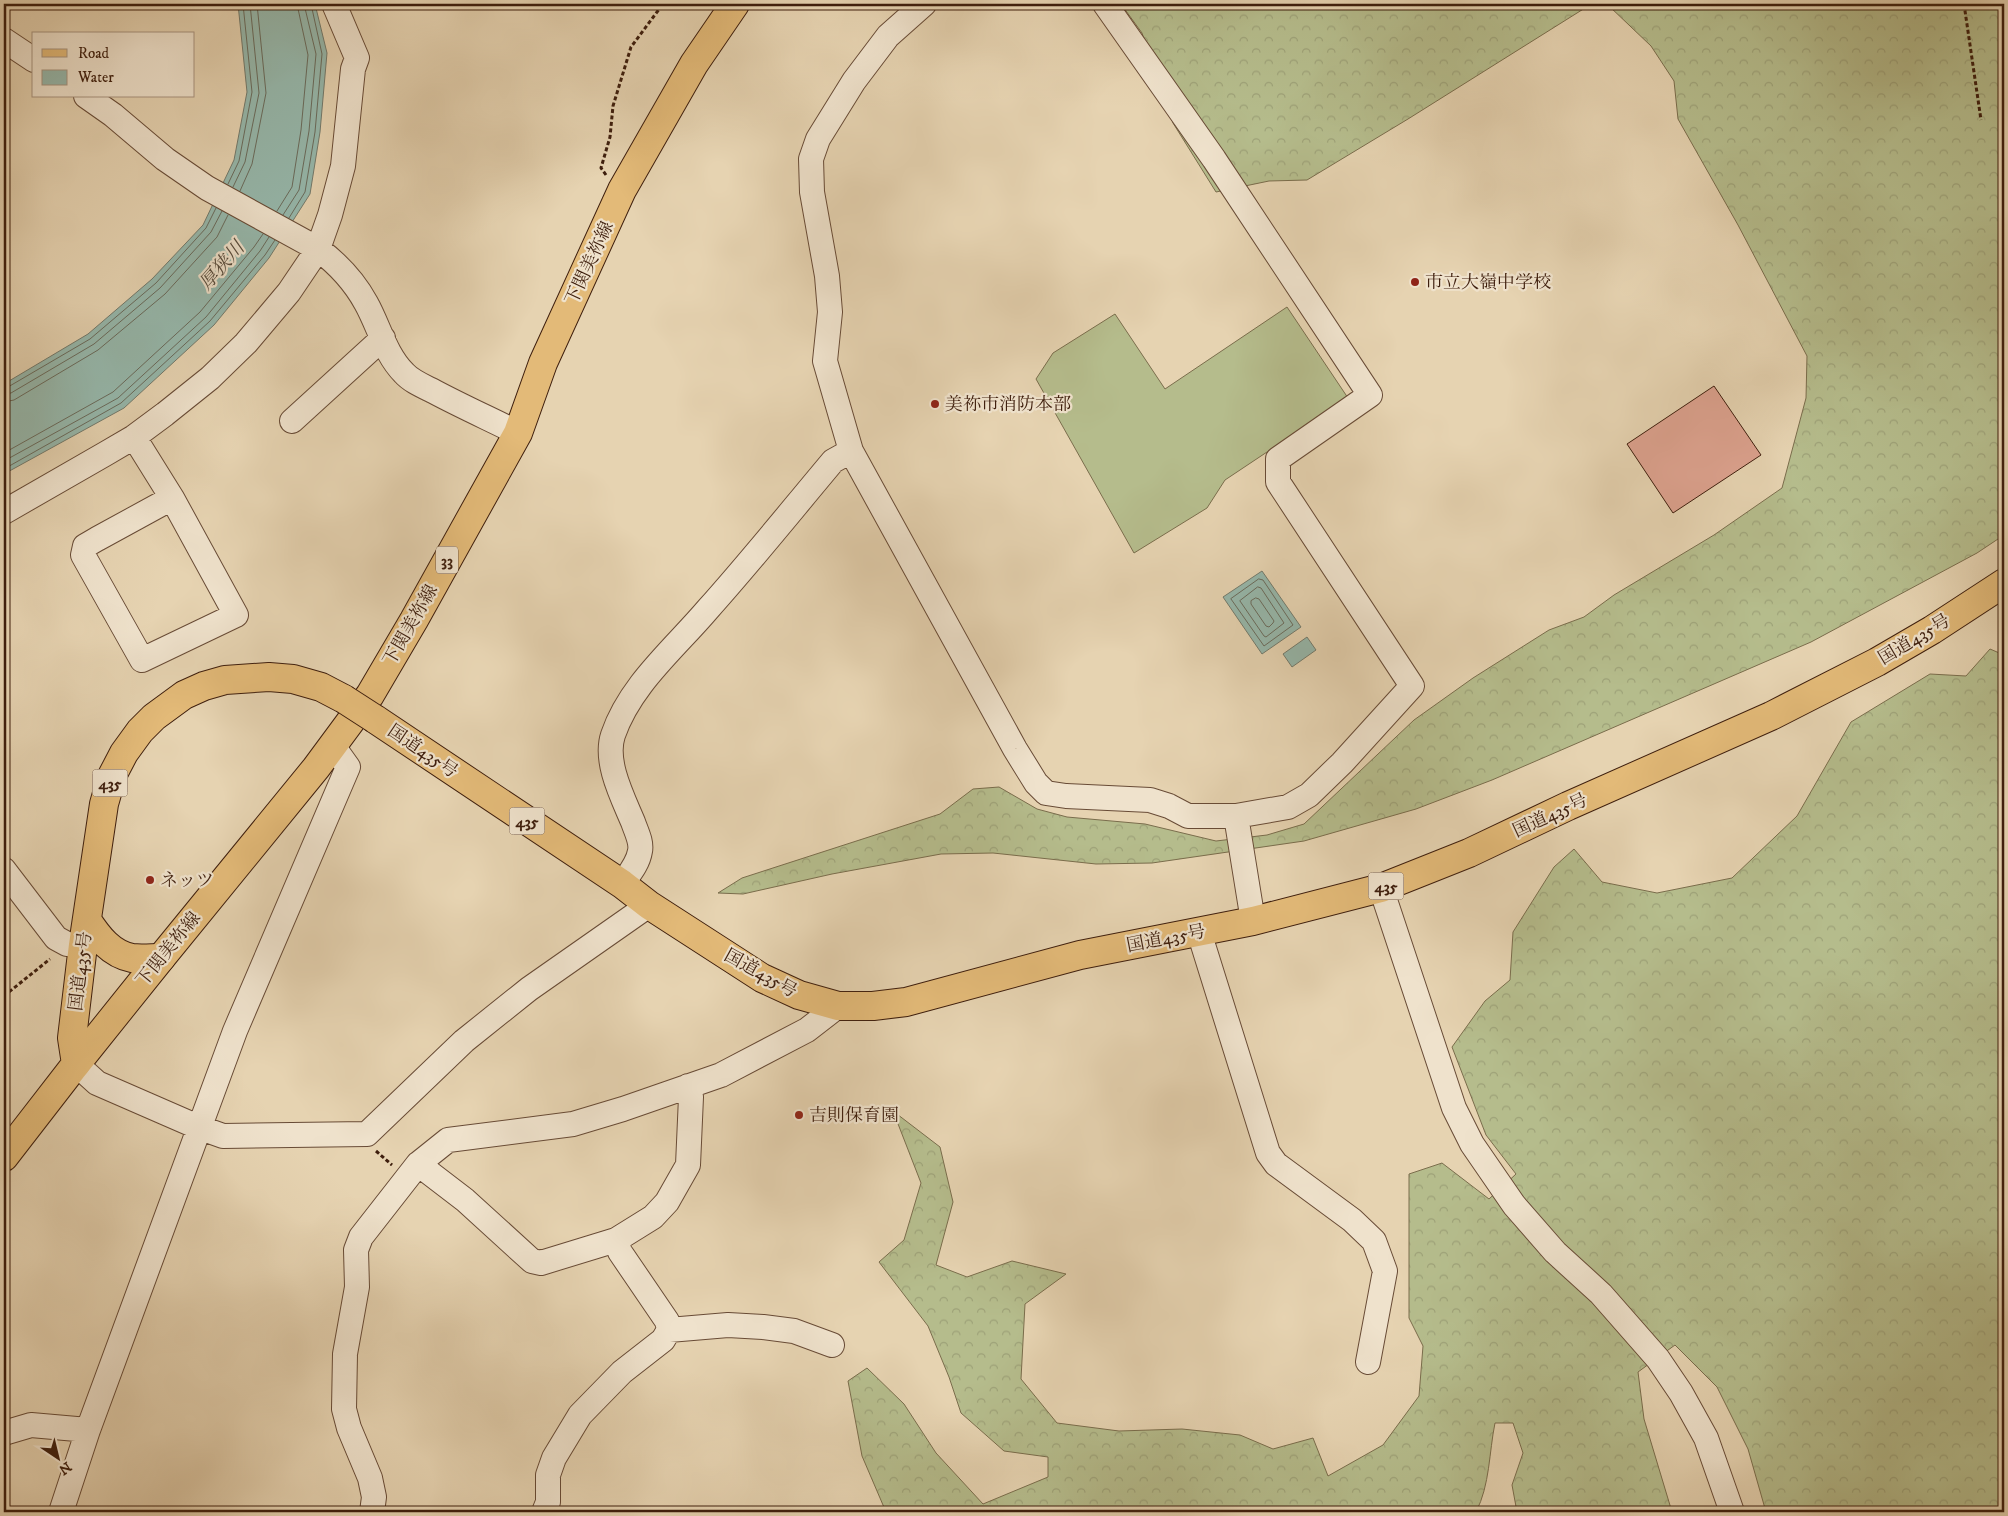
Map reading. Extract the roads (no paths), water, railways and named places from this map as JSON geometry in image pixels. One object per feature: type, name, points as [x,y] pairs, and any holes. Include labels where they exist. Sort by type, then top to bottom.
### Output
[{"type":"main road","name":"下関美祢線","points":[[76,1064],[332,746],[375,686],[518,433],[543,363],[622,190],[694,64],[735,4]]},
{"type":"main road","name":"国道435号","points":[[76,1064],[72,1038],[79,937],[104,804],[112,776],[124,753],[154,716],[170,704],[204,686],[225,680],[246,678],[293,679],[321,686],[375,718],[622,884],[649,905],[762,978],[799,996],[838,1006],[873,1006],[906,1002],[1080,955],[1253,921],[1381,888],[1469,853],[1568,806],[1771,716],[1877,662],[1940,625],[2004,583]]},
{"type":"main road","points":[[79,937],[99,940],[116,952],[132,958],[161,958]]},
{"type":"main road","points":[[4,1157],[76,1064]]},
{"type":"street","points":[[4,512],[134,437],[210,378],[246,343],[289,292],[311,246],[330,215],[343,166],[352,69],[357,58],[334,4]]},
{"type":"street","points":[[924,4],[888,36],[854,80],[818,139],[811,159],[812,192],[827,276],[830,312],[825,361],[851,451],[1014,749],[1036,782],[1046,793],[1066,796],[1150,800],[1169,806],[1188,816],[1236,816],[1288,807],[1309,795],[1342,763],[1412,686],[1278,482],[1278,459],[1370,395],[1214,159],[1105,4]]},
{"type":"street","points":[[4,40],[32,59]]},
{"type":"street","points":[[89,98],[114,115],[165,159],[207,188],[311,246],[345,272],[366,303],[389,353],[404,374],[415,382],[518,433]]},
{"type":"street","points":[[292,421],[382,338]]},
{"type":"street","points":[[134,437],[172,498],[236,615],[142,660],[83,555],[85,546],[172,498]]},
{"type":"street","points":[[622,884],[636,865],[641,850],[637,833],[617,783],[612,762],[612,737],[624,710],[640,685],[708,610],[832,461],[851,451]]},
{"type":"street","points":[[60,1512],[198,1127],[246,1003],[348,767],[332,746]]},
{"type":"street","points":[[1236,816],[1253,921]]},
{"type":"street","points":[[4,870],[56,938],[79,937]]},
{"type":"street","points":[[1381,888],[1454,1108],[1472,1144],[1514,1205],[1555,1252],[1601,1294],[1658,1359],[1681,1393],[1706,1438],[1732,1512]]},
{"type":"street","points":[[76,1064],[97,1083],[223,1136],[367,1134],[464,1041],[529,989],[649,905]]},
{"type":"street","points":[[1199,932],[1268,1153],[1276,1164],[1352,1220],[1374,1241],[1385,1271],[1368,1362]]},
{"type":"street","points":[[372,1512],[374,1497],[370,1478],[349,1428],[344,1409],[345,1354],[357,1287],[356,1250],[361,1237],[413,1171],[448,1140],[573,1124],[623,1110],[721,1075],[807,1030],[838,1006]]},
{"type":"street","points":[[413,1171],[466,1200],[532,1261],[541,1263],[616,1240],[653,1217],[667,1202],[688,1165],[691,1097],[688,1086]]},
{"type":"street","points":[[544,1512],[548,1502],[548,1475],[554,1458],[580,1415],[622,1372],[663,1340],[669,1330],[667,1321],[620,1252],[616,1240]]},
{"type":"street","points":[[669,1330],[728,1325],[763,1327],[794,1331],[832,1345]]},
{"type":"street","points":[[4,1433],[31,1425],[88,1430]]},
{"type":"water","name":"厚狭川","points":[[238,4],[315,4],[327,53],[320,132],[310,194],[269,258],[214,325],[124,408],[4,474],[4,384],[88,334],[152,279],[203,225],[234,160],[247,92]]},
{"type":"water","points":[[1262,571],[1301,627],[1262,654],[1223,597]]},
{"type":"water","points":[[1307,637],[1316,650],[1292,667],[1283,654]]},
{"type":"place","name":"市立大嶺中学校","points":[[1415,282]]},
{"type":"place","name":"美祢市消防本部","points":[[935,404]]},
{"type":"place","name":"ネッツ","points":[[150,880]]},
{"type":"place","name":"吉則保育園","points":[[799,1115]]}]
